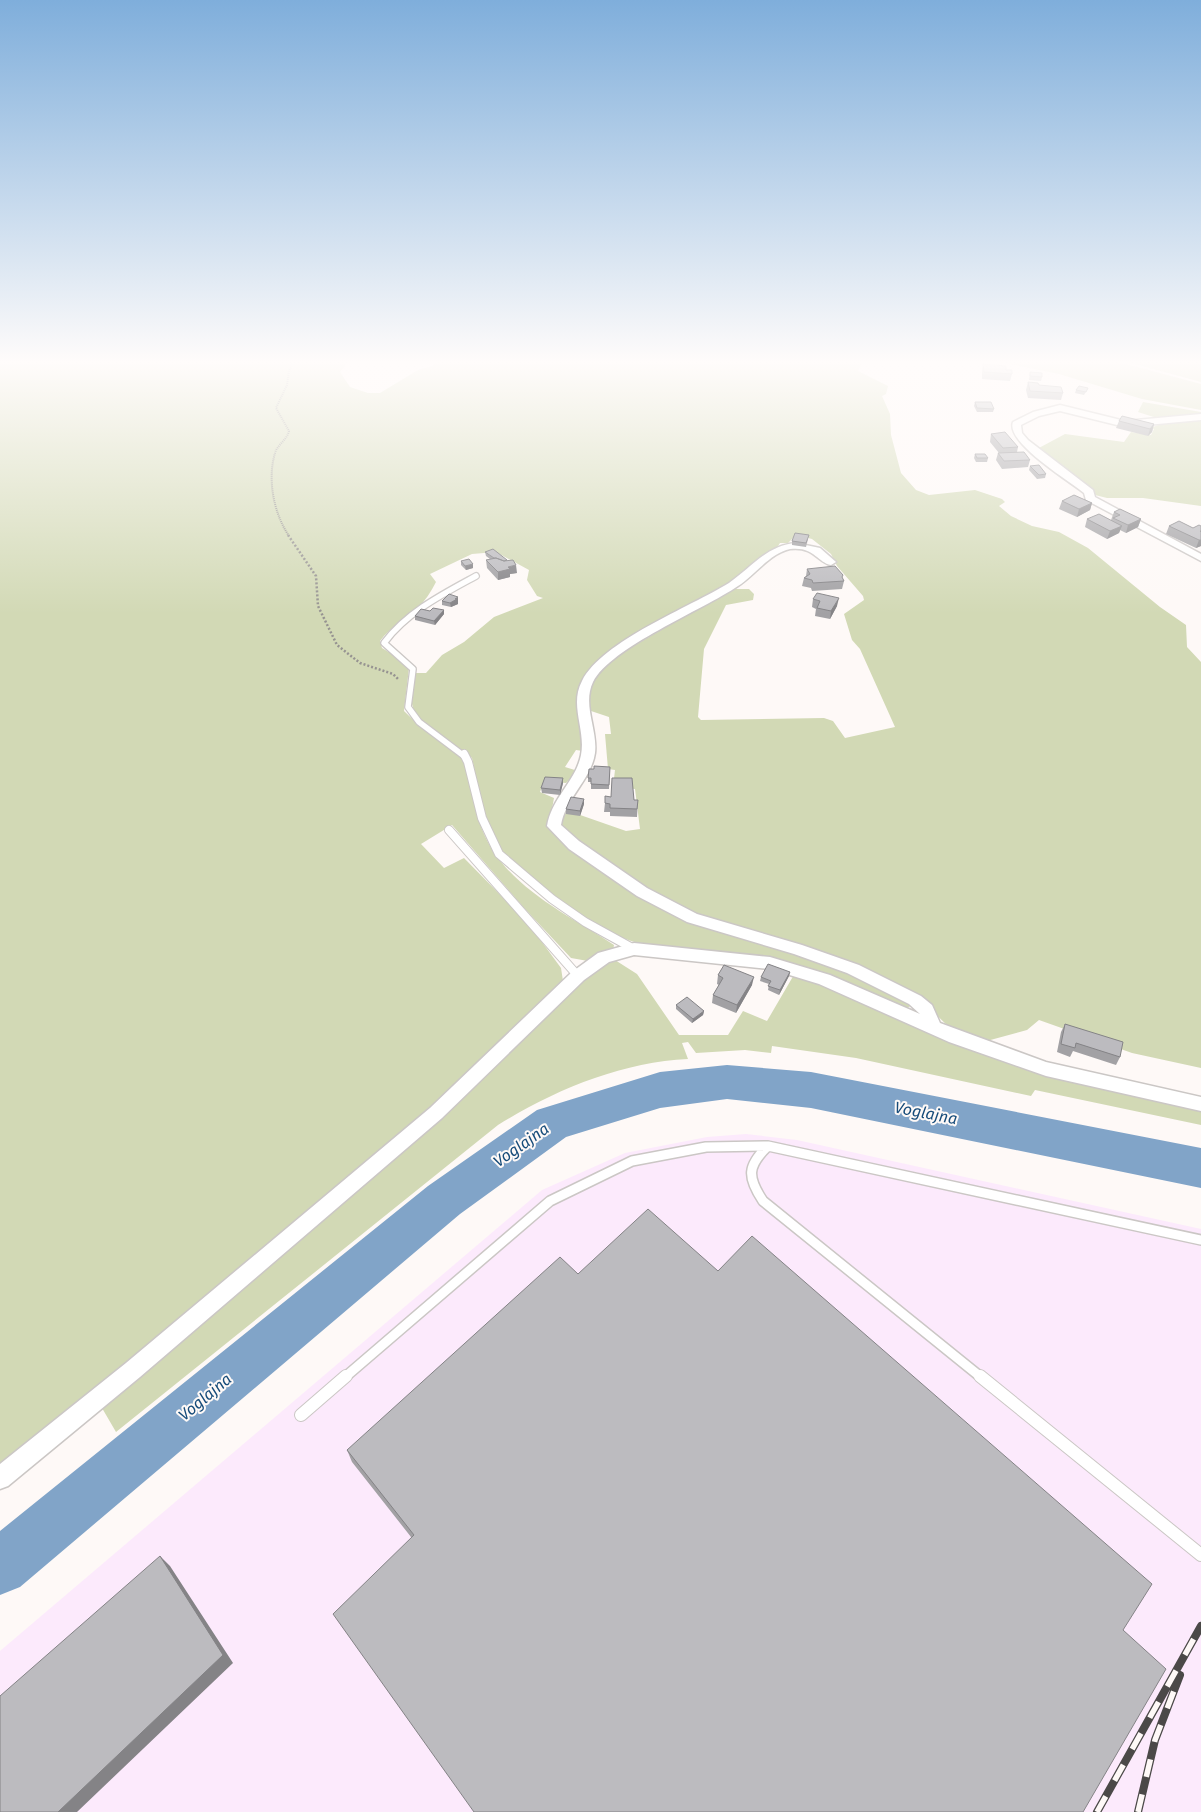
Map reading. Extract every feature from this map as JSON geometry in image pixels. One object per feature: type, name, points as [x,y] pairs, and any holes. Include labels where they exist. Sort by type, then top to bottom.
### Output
[{"type":"street","points":[[1029,446],[1089,492],[1090,498],[1201,558]]},
{"type":"street","points":[[831,562],[826,554],[818,551],[807,548],[782,548],[732,585],[645,635],[599,666],[588,680],[583,695],[588,753],[582,773],[559,807],[554,826],[587,855],[642,892],[692,918],[797,949],[853,969],[915,1000],[926,1010],[934,1028]]},
{"type":"street","points":[[0,1478],[133,1370],[436,1113],[578,976],[604,957],[634,949],[770,963],[824,979],[934,1028],[1046,1069],[1201,1104]]},
{"type":"lane","points":[[476,576],[419,610],[389,634],[384,643],[392,652],[410,663],[412,669],[408,708],[419,722],[463,753],[468,762],[482,818],[499,854],[552,899],[585,922],[634,949]]},
{"type":"lane","points":[[449,830],[578,976]]},
{"type":"lane","points":[[301,1415],[550,1201],[632,1161],[706,1147],[768,1146],[1201,1240]]},
{"type":"lane","points":[[768,1146],[756,1156],[751,1169],[751,1182],[763,1201],[1201,1555]]},
{"type":"path","points":[[280,446],[275,451],[271,471],[274,500],[282,526],[316,576],[318,606],[337,645],[360,663],[393,674],[409,688]]},
{"type":"shaded area","points":[[746,1134],[797,1140],[1201,1229],[1201,1812],[0,1812],[0,1651],[542,1190],[625,1153],[707,1137]]},
{"type":"green space","points":[[0,446],[894,446],[901,473],[916,490],[929,495],[975,490],[1002,499],[1005,502],[999,506],[1011,516],[1032,526],[1059,532],[1088,548],[1160,607],[1186,625],[1187,647],[1201,662],[1201,1068],[1132,1053],[1039,1020],[1027,1030],[983,1042],[952,1030],[920,999],[855,967],[799,946],[693,915],[632,882],[579,844],[558,825],[563,809],[626,831],[640,829],[635,789],[613,787],[615,770],[608,769],[605,734],[611,734],[609,717],[588,710],[587,697],[590,680],[601,668],[620,654],[731,589],[749,589],[754,594],[753,600],[726,605],[704,649],[698,717],[701,720],[824,718],[833,721],[845,738],[895,727],[860,649],[852,640],[844,614],[864,600],[863,596],[837,566],[831,554],[812,539],[796,535],[788,543],[780,543],[776,549],[718,592],[642,633],[604,659],[590,672],[581,686],[578,701],[583,751],[576,750],[565,767],[578,771],[566,783],[544,781],[540,792],[554,798],[549,826],[582,857],[646,900],[690,922],[711,930],[799,953],[867,979],[907,998],[911,1006],[906,1008],[826,975],[772,957],[638,943],[621,937],[581,916],[521,872],[506,857],[491,833],[483,813],[472,758],[429,727],[415,712],[411,700],[416,673],[426,673],[442,655],[464,642],[494,617],[543,598],[537,596],[527,580],[529,570],[496,552],[472,554],[430,574],[436,582],[425,600],[380,641],[382,648],[405,662],[409,668],[404,711],[450,746],[463,759],[482,829],[492,849],[505,866],[538,896],[614,945],[613,951],[588,961],[571,958],[524,908],[452,825],[421,844],[444,868],[464,858],[528,923],[561,968],[563,981],[531,1017],[440,1101],[0,1473]]},
{"type":"green space","points":[[1043,446],[1201,446],[1201,506],[1143,498],[1107,498],[1095,495],[1091,488],[1037,449]]},
{"type":"green space","points":[[615,960],[637,974],[679,1035],[728,1035],[743,1011],[767,1021],[795,973],[954,1040],[1201,1107],[1201,1125],[1035,1090],[1031,1096],[856,1058],[772,1046],[771,1053],[745,1050],[696,1053],[688,1042],[682,1043],[688,1059],[638,1066],[589,1080],[542,1100],[498,1125],[116,1432],[102,1408],[573,989],[595,971]]},
{"type":"building","points":[[1001,446],[1018,447],[1003,448]]},
{"type":"building","points":[[1024,452],[1030,460],[1004,461],[998,453]]},
{"type":"building","points":[[975,454],[985,454],[988,458],[977,458]]},
{"type":"building","points":[[1039,465],[1046,474],[1039,475],[1030,466]]},
{"type":"building","points":[[1074,495],[1092,503],[1079,509],[1062,501]]},
{"type":"building","points":[[1120,509],[1141,519],[1128,525],[1113,518],[1120,515],[1114,512]]},
{"type":"building","points":[[1099,514],[1122,526],[1110,531],[1087,519]]},
{"type":"building","points":[[1179,521],[1193,528],[1201,526],[1201,540],[1169,526]]},
{"type":"building","points":[[795,533],[809,535],[806,543],[792,541]]},
{"type":"building","points":[[493,549],[507,560],[494,558],[485,552]]},
{"type":"building","points":[[496,558],[504,561],[513,560],[516,565],[508,567],[510,569],[498,572],[486,560]]},
{"type":"building","points":[[469,559],[473,564],[465,566],[461,561]]},
{"type":"building","points":[[835,566],[843,575],[844,581],[813,583],[812,580],[804,578],[810,574],[807,569]]},
{"type":"building","points":[[817,593],[839,598],[831,611],[817,608],[820,601],[813,599]]},
{"type":"building","points":[[449,594],[458,597],[450,603],[442,601]]},
{"type":"building","points":[[433,608],[444,610],[434,621],[415,616],[421,609],[430,611]]},
{"type":"building","points":[[594,766],[610,767],[609,785],[591,784],[591,778],[588,778],[589,769],[594,769]]},
{"type":"building","points":[[545,777],[563,778],[560,790],[541,788]]},
{"type":"building","points":[[612,778],[632,778],[634,800],[638,800],[637,809],[610,808],[610,804],[605,803],[605,796],[611,797]]},
{"type":"building","points":[[571,797],[584,799],[580,811],[566,809]]},
{"type":"building","points":[[768,964],[790,972],[780,990],[768,986],[771,981],[761,977]]},
{"type":"building","points":[[724,965],[754,977],[737,1005],[713,995],[723,978],[718,975]]},
{"type":"building","points":[[687,997],[704,1011],[693,1019],[676,1005]]},
{"type":"building","points":[[1065,1024],[1123,1042],[1120,1057],[1076,1043],[1075,1048],[1061,1044]]},
{"type":"building","points":[[648,1209],[718,1271],[752,1236],[1152,1584],[1123,1630],[1166,1669],[1083,1812],[474,1812],[333,1614],[414,1535],[347,1450],[560,1257],[578,1274]]},
{"type":"building","points":[[160,1556],[223,1655],[58,1812],[0,1812],[0,1696]]},
{"type":"waterway","name":"Voglajna","points":[[0,1567],[444,1200],[552,1123],[660,1090],[727,1082],[811,1090],[1201,1168]]},
{"type":"railway","points":[[1097,1812],[1201,1626]]},
{"type":"railway","points":[[1138,1812],[1155,1740],[1180,1675]]}]
